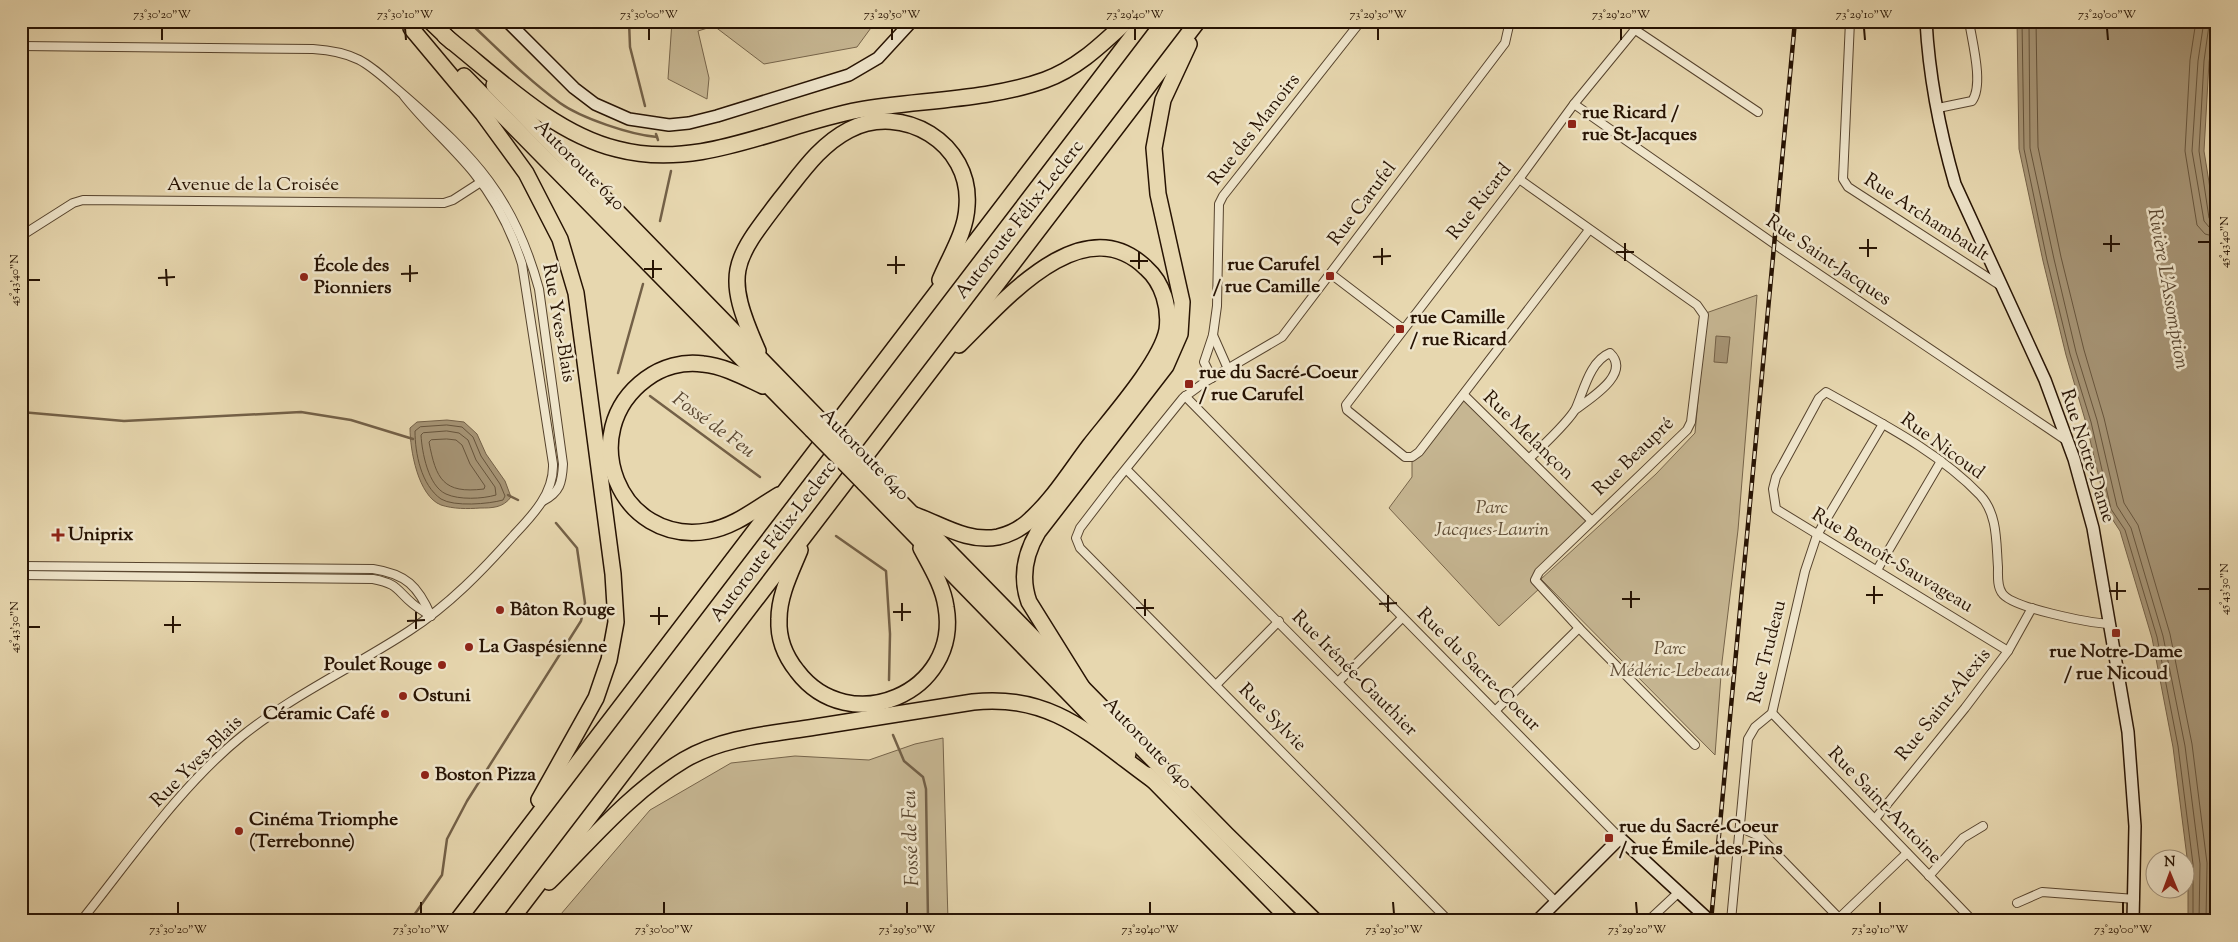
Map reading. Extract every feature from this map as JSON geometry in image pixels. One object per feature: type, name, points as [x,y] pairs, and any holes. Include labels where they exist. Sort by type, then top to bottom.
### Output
[{"type":"highway","name":"Autoroute 640","points":[[430,21],[761,359],[816,424],[868,478],[915,535],[1291,921]]},
{"type":"highway","points":[[445,36],[545,115],[571,132],[600,144],[627,152],[678,155],[714,150],[846,113],[1006,90],[1035,83],[1078,63],[1127,21]]},
{"type":"highway","name":"Autoroute Félix-Leclerc","points":[[456,921],[787,491],[1144,21]]},
{"type":"highway","points":[[1082,687],[1029,602],[1025,588],[1025,562],[1029,548],[1038,532],[1166,366],[1178,340],[1182,322],[1182,302],[1158,194],[1154,148],[1157,124],[1166,92],[1199,21]]},
{"type":"highway","name":"Autoroute Félix-Leclerc","points":[[510,921],[1199,21]]},
{"type":"highway","name":"Autoroute 640","points":[[407,24],[459,72],[772,391],[816,424]]},
{"type":"highway","points":[[407,24],[508,147],[539,195],[568,260],[577,299],[613,574],[616,622],[611,654],[600,687],[581,727],[508,854]]},
{"type":"highway","points":[[761,359],[739,302],[736,283],[742,255],[754,234],[814,157],[839,136],[863,124],[893,120],[922,128],[945,146],[963,173],[967,191],[966,220],[930,302]]},
{"type":"highway","points":[[912,514],[936,522],[957,533],[985,539],[1006,535],[1031,519],[1046,503],[1154,360],[1166,331],[1167,308],[1163,293],[1156,279],[1146,268],[1128,256],[1102,249],[1075,253],[1049,264],[1024,282],[922,381]]},
{"type":"highway","points":[[772,391],[729,371],[708,364],[686,364],[662,370],[638,386],[621,407],[612,431],[611,459],[619,486],[634,507],[658,524],[679,531],[702,532],[726,526],[787,491]]},
{"type":"highway","name":"Autoroute 640","points":[[868,478],[912,514],[1315,921]]},
{"type":"highway","points":[[807,532],[782,598],[779,618],[783,647],[796,671],[818,692],[846,703],[866,705],[894,700],[917,686],[933,669],[945,642],[947,616],[944,596],[915,535]]},
{"type":"highway","points":[[510,921],[654,781],[692,756],[734,740],[973,702],[1009,700],[1042,707],[1064,717],[1154,781]]},
{"type":"main road","points":[[507,21],[574,88],[589,100],[622,117],[662,125],[702,120],[849,75],[878,58],[912,21]]},
{"type":"main road","name":"Rue Notre-Dame","points":[[1926,21],[1930,63],[1945,150],[1955,184],[2045,380],[2067,441],[2093,528],[2128,732],[2135,826],[2133,921]]},
{"type":"main road","points":[[1537,921],[1620,838]]},
{"type":"main road","name":"Rue du Sacre-Coeur","points":[[1620,838],[1710,921]]},
{"type":"street","name":"Rue des Manoirs","points":[[1212,378],[1204,362],[1213,335],[1217,306],[1219,204],[1223,196],[1361,21]]},
{"type":"street","name":"Rue Carufel","points":[[1076,536],[1116,481],[1127,470],[1185,396],[1212,378],[1278,341],[1331,274],[1505,43],[1510,21]]},
{"type":"street","name":"Rue Ricard","points":[[1464,395],[1419,452],[1412,457],[1405,457],[1347,410],[1346,404],[1519,179],[1574,104],[1634,28],[1642,21]]},
{"type":"street","name":"Rue Archambault","points":[[1850,21],[1843,179],[1848,187],[2001,286]]},
{"type":"street","points":[[1938,108],[1972,101],[1977,90],[1975,57],[1969,21]]},
{"type":"street","points":[[1634,28],[1758,112]]},
{"type":"street","name":"Rue Yves-Blais","points":[[21,46],[330,50],[348,54],[363,61],[428,114],[488,177],[519,230],[529,255],[539,289],[563,464],[563,476],[555,495],[543,501]]},
{"type":"street","name":"Rue Yves-Blais","points":[[81,921],[185,793],[242,736],[291,702],[378,651],[431,616],[481,572],[543,501],[552,481],[553,464],[522,264],[508,228],[481,182],[428,126],[404,96]]},
{"type":"street","name":"Rue Saint-Jacques","points":[[1574,104],[1783,250],[2067,441]]},
{"type":"street","name":"Avenue de la Croisée","points":[[21,236],[73,203],[83,200],[444,202],[453,200],[488,177]]},
{"type":"street","name":"Rue Beaupré","points":[[1519,179],[1697,305],[1704,314],[1691,422],[1688,430],[1539,572],[1534,580],[1579,628]]},
{"type":"street","points":[[1464,395],[1589,230]]},
{"type":"street","points":[[1331,274],[1403,329]]},
{"type":"street","name":"Rue des Manoirs","points":[[1213,335],[1218,352],[1228,369]]},
{"type":"street","points":[[1529,459],[1575,410],[1610,383],[1616,368],[1614,357],[1610,353],[1605,355],[1594,368],[1575,410]]},
{"type":"street","name":"Rue Nicoud","points":[[1773,489],[1776,477],[1819,398],[1826,392],[1883,424],[1940,461],[1981,496],[1991,511],[1996,540],[1999,585],[2003,594],[2011,601],[2090,623],[2110,624]]},
{"type":"street","name":"Rue Melançon","points":[[1464,395],[1592,521]]},
{"type":"street","name":"Rue du Sacre-Coeur","points":[[1185,396],[1620,838]]},
{"type":"street","name":"Rue Trudeau","points":[[1731,921],[1748,739],[1756,727],[1772,713],[1805,571],[1817,535],[1883,424]]},
{"type":"street","points":[[1877,570],[1940,461]]},
{"type":"street","name":"Rue Irénée-Gauthier","points":[[1127,470],[1556,902]]},
{"type":"street","name":"Rue Benoît-Sauvageau","points":[[1773,489],[1776,509],[2008,651]]},
{"type":"street","name":"Rue Sylvie","points":[[1076,536],[1080,548],[1445,920]]},
{"type":"street","points":[[21,566],[373,569],[390,572],[411,583],[422,597],[431,616]]},
{"type":"street","points":[[70,566],[70,575]]},
{"type":"street","points":[[168,567],[168,577]]},
{"type":"street","points":[[290,568],[290,578]]},
{"type":"street","points":[[21,575],[373,579],[397,587],[412,604],[431,616]]},
{"type":"street","name":"Rue Saint-Alexis","points":[[1875,819],[1965,708],[2008,651],[2032,608]]},
{"type":"street","points":[[1338,682],[1402,618]]},
{"type":"street","points":[[1216,685],[1279,621]]},
{"type":"street","points":[[1495,711],[1579,628],[1695,745]]},
{"type":"street","name":"Rue Saint-Antoine","points":[[1772,713],[1974,921]]},
{"type":"street","points":[[1929,876],[1963,838],[1983,826]]},
{"type":"street","points":[[1741,828],[1750,830],[1759,836],[1837,919],[1907,853]]},
{"type":"street","points":[[1648,921],[1679,892]]},
{"type":"street","points":[[2017,903],[2042,892],[2134,899]]},
{"type":"green space","points":[[672,21],[876,21],[857,47],[764,64],[714,26],[698,31],[709,78],[707,99],[668,79]]},
{"type":"green space","name":"Parc Médéric-Lebeau","points":[[1757,295],[1738,530],[1722,662],[1715,755],[1541,579],[1656,474],[1695,433],[1706,313]]},
{"type":"green space","name":"Parc Jacques-Laurin","points":[[1464,395],[1592,521],[1538,573],[1540,588],[1499,626],[1389,508],[1412,477],[1412,457]]},
{"type":"green space","points":[[943,738],[948,921],[555,921],[650,810],[731,763],[795,756],[869,760],[915,744]]},
{"type":"water","name":"Rivière L'Assomption","points":[[2017,21],[2215,21],[2209,62],[2204,151],[2217,232],[2217,921],[2188,921],[2188,900],[2196,900],[2196,850],[2186,850],[2173,747],[2152,638],[2120,531],[2107,511],[2043,261],[2019,149]]},
{"type":"water","points":[[1716,336],[1730,337],[1727,363],[1714,362]]},
{"type":"water","points":[[447,420],[464,422],[477,434],[486,454],[505,481],[511,497],[508,501],[497,507],[466,509],[441,505],[426,492],[414,460],[410,428],[417,422]]},
{"type":"waterway","points":[[468,21],[513,64],[569,109],[607,125],[646,136],[657,137]]},
{"type":"waterway","name":"Fossé de Feu","points":[[629,21],[630,47],[645,106]]},
{"type":"waterway","name":"Fossé de Feu","points":[[656,134],[658,140]]},
{"type":"waterway","name":"Fossé de Feu","points":[[660,221],[671,171]]},
{"type":"waterway","name":"Fossé de Feu","points":[[618,373],[643,284]]},
{"type":"waterway","name":"Fossé de Feu","points":[[650,396],[760,477]]},
{"type":"waterway","points":[[21,412],[124,421],[301,412],[351,420],[413,439]]},
{"type":"waterway","points":[[508,495],[518,500]]},
{"type":"waterway","points":[[410,921],[442,875],[447,839],[467,801],[581,621],[585,603],[577,548],[556,523]]},
{"type":"waterway","name":"Fossé de Feu","points":[[836,536],[886,571],[890,634],[889,680]]},
{"type":"waterway","name":"Fossé de Feu","points":[[893,735],[904,761],[923,777],[926,789],[928,921]]},
{"type":"railway","points":[[1711,921],[1795,21]]},
{"type":"place","name":"rue Ricard / rue St-Jacques","points":[[1572,124]]},
{"type":"place","name":"rue Carufel / rue Camille","points":[[1330,276]]},
{"type":"place","name":"École des Pionniers","points":[[304,277]]},
{"type":"place","name":"rue Camille / rue Ricard","points":[[1400,329]]},
{"type":"place","name":"rue du Sacré-Coeur / rue Carufel","points":[[1189,384]]},
{"type":"place","name":"Uniprix","points":[[58,535]]},
{"type":"place","name":"Bâton Rouge","points":[[500,610]]},
{"type":"place","name":"rue Notre-Dame / rue Nicoud","points":[[2116,633]]},
{"type":"place","name":"La Gaspésienne","points":[[469,647]]},
{"type":"place","name":"Poulet Rouge","points":[[442,665]]},
{"type":"place","name":"Ostuni","points":[[403,696]]},
{"type":"place","name":"Céramic Café","points":[[385,714]]},
{"type":"place","name":"Boston Pizza","points":[[425,775]]},
{"type":"place","name":"Cinéma Triomphe (Terrebonne)","points":[[239,831]]},
{"type":"place","name":"rue du Sacré-Coeur / rue Émile-des-Pins","points":[[1609,838]]}]
